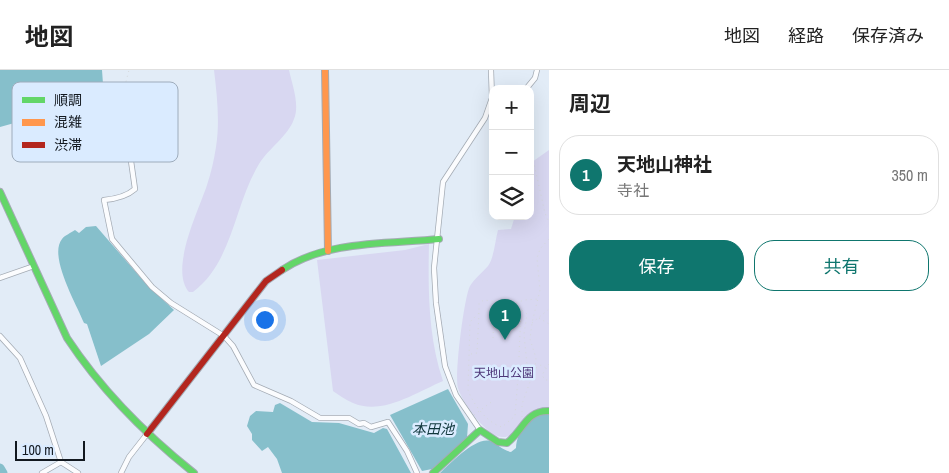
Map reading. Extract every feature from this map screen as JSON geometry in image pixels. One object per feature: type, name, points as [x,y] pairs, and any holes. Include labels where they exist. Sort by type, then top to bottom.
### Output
[{"type":"street","points":[[325,70],[328,251]]},
{"type":"street","points":[[485,118],[492,98],[490,70]]},
{"type":"street","points":[[529,85],[535,78],[537,70]]},
{"type":"street","points":[[489,114],[443,182],[434,268],[442,354],[451,384],[471,418],[480,430],[498,442],[508,443],[516,436],[523,423],[533,413],[549,411]]},
{"type":"street","points":[[131,162],[135,189],[128,194],[104,200],[112,239],[152,287],[171,302],[224,336],[233,346],[254,385],[259,388],[291,401],[320,418],[349,418],[359,424],[364,423],[371,427],[388,422],[417,473]]},
{"type":"street","points":[[0,192],[76,352],[119,406],[148,434],[194,473]]},
{"type":"street","points":[[121,473],[128,457],[148,434],[266,281],[300,259],[328,251],[438,240]]},
{"type":"street","points":[[0,278],[34,266]]},
{"type":"street","points":[[0,336],[20,358],[46,416],[61,462],[78,473]]},
{"type":"street","points":[[434,473],[480,430]]},
{"type":"street","points":[[42,473],[61,462]]},
{"type":"path","points":[[534,164],[545,213],[549,222]]},
{"type":"path","points":[[523,423],[522,404],[535,368],[536,358],[530,339],[540,290],[537,258],[540,250],[549,239]]},
{"type":"path","points":[[514,304],[535,297],[539,299]]},
{"type":"path","points":[[470,354],[477,353],[480,303],[484,300],[496,300],[514,304],[527,314],[524,334],[528,365],[518,377],[515,416],[502,426],[494,425],[472,401],[468,390],[470,322],[479,313]]},
{"type":"path","points":[[493,338],[496,300]]},
{"type":"path","points":[[519,357],[521,308]]},
{"type":"path","points":[[532,323],[549,309]]},
{"type":"path","points":[[538,317],[549,324]]},
{"type":"path","points":[[549,364],[542,375],[545,380],[549,380]]},
{"type":"path","points":[[535,368],[541,365],[547,368]]},
{"type":"path","points":[[471,418],[494,400]]},
{"type":"green space","points":[[214,70],[289,70],[295,94],[296,113],[287,131],[259,164],[217,265],[206,280],[193,292],[189,292],[184,282],[182,269],[184,255],[187,239],[210,176],[217,138],[218,108]]},
{"type":"green space","name":"天地山公園","points":[[549,150],[549,407],[531,412],[513,433],[502,437],[489,431],[482,425],[460,394],[457,381],[458,354],[470,286],[490,263],[498,230],[511,229],[514,220],[534,220],[534,161]]},
{"type":"green space","points":[[429,244],[430,313],[434,347],[443,381],[387,405],[376,407],[350,402],[333,391],[317,260],[405,250]]},
{"type":"water","points":[[0,70],[102,70],[103,82],[12,82],[12,124],[0,127]]},
{"type":"water","points":[[96,226],[147,285],[174,310],[149,334],[101,366],[87,324],[84,323],[65,281],[59,257],[59,247],[65,236],[75,230],[79,233],[86,227]]},
{"type":"water","name":"本田池","points":[[448,389],[468,424],[467,438],[432,469],[422,471],[390,415]]},
{"type":"water","points":[[280,403],[312,422],[339,423],[374,433],[383,428],[387,429],[411,473],[282,473],[277,459],[268,447],[262,451],[252,440],[252,434],[247,426],[250,416],[256,411],[273,412],[275,405]]},
{"type":"water","points":[[549,414],[549,473],[440,473],[463,452],[477,443],[490,441],[511,452],[516,448],[522,429],[530,420]]},
{"type":"waterway","points":[[0,468],[3,473]]},
{"type":"traffic: fast","points":[[0,192],[67,338],[80,357],[125,411],[158,443],[194,473]]},
{"type":"traffic: fast","points":[[282,270],[299,260],[338,248],[439,239]]},
{"type":"traffic: fast","points":[[433,473],[480,430],[498,442],[507,443],[525,422],[535,414],[549,411]]},
{"type":"traffic: slow","points":[[325,70],[328,251]]},
{"type":"traffic: jam","points":[[147,434],[266,281],[282,270]]},
{"type":"place","name":"天地山神社","points":[[505,340]]}]
